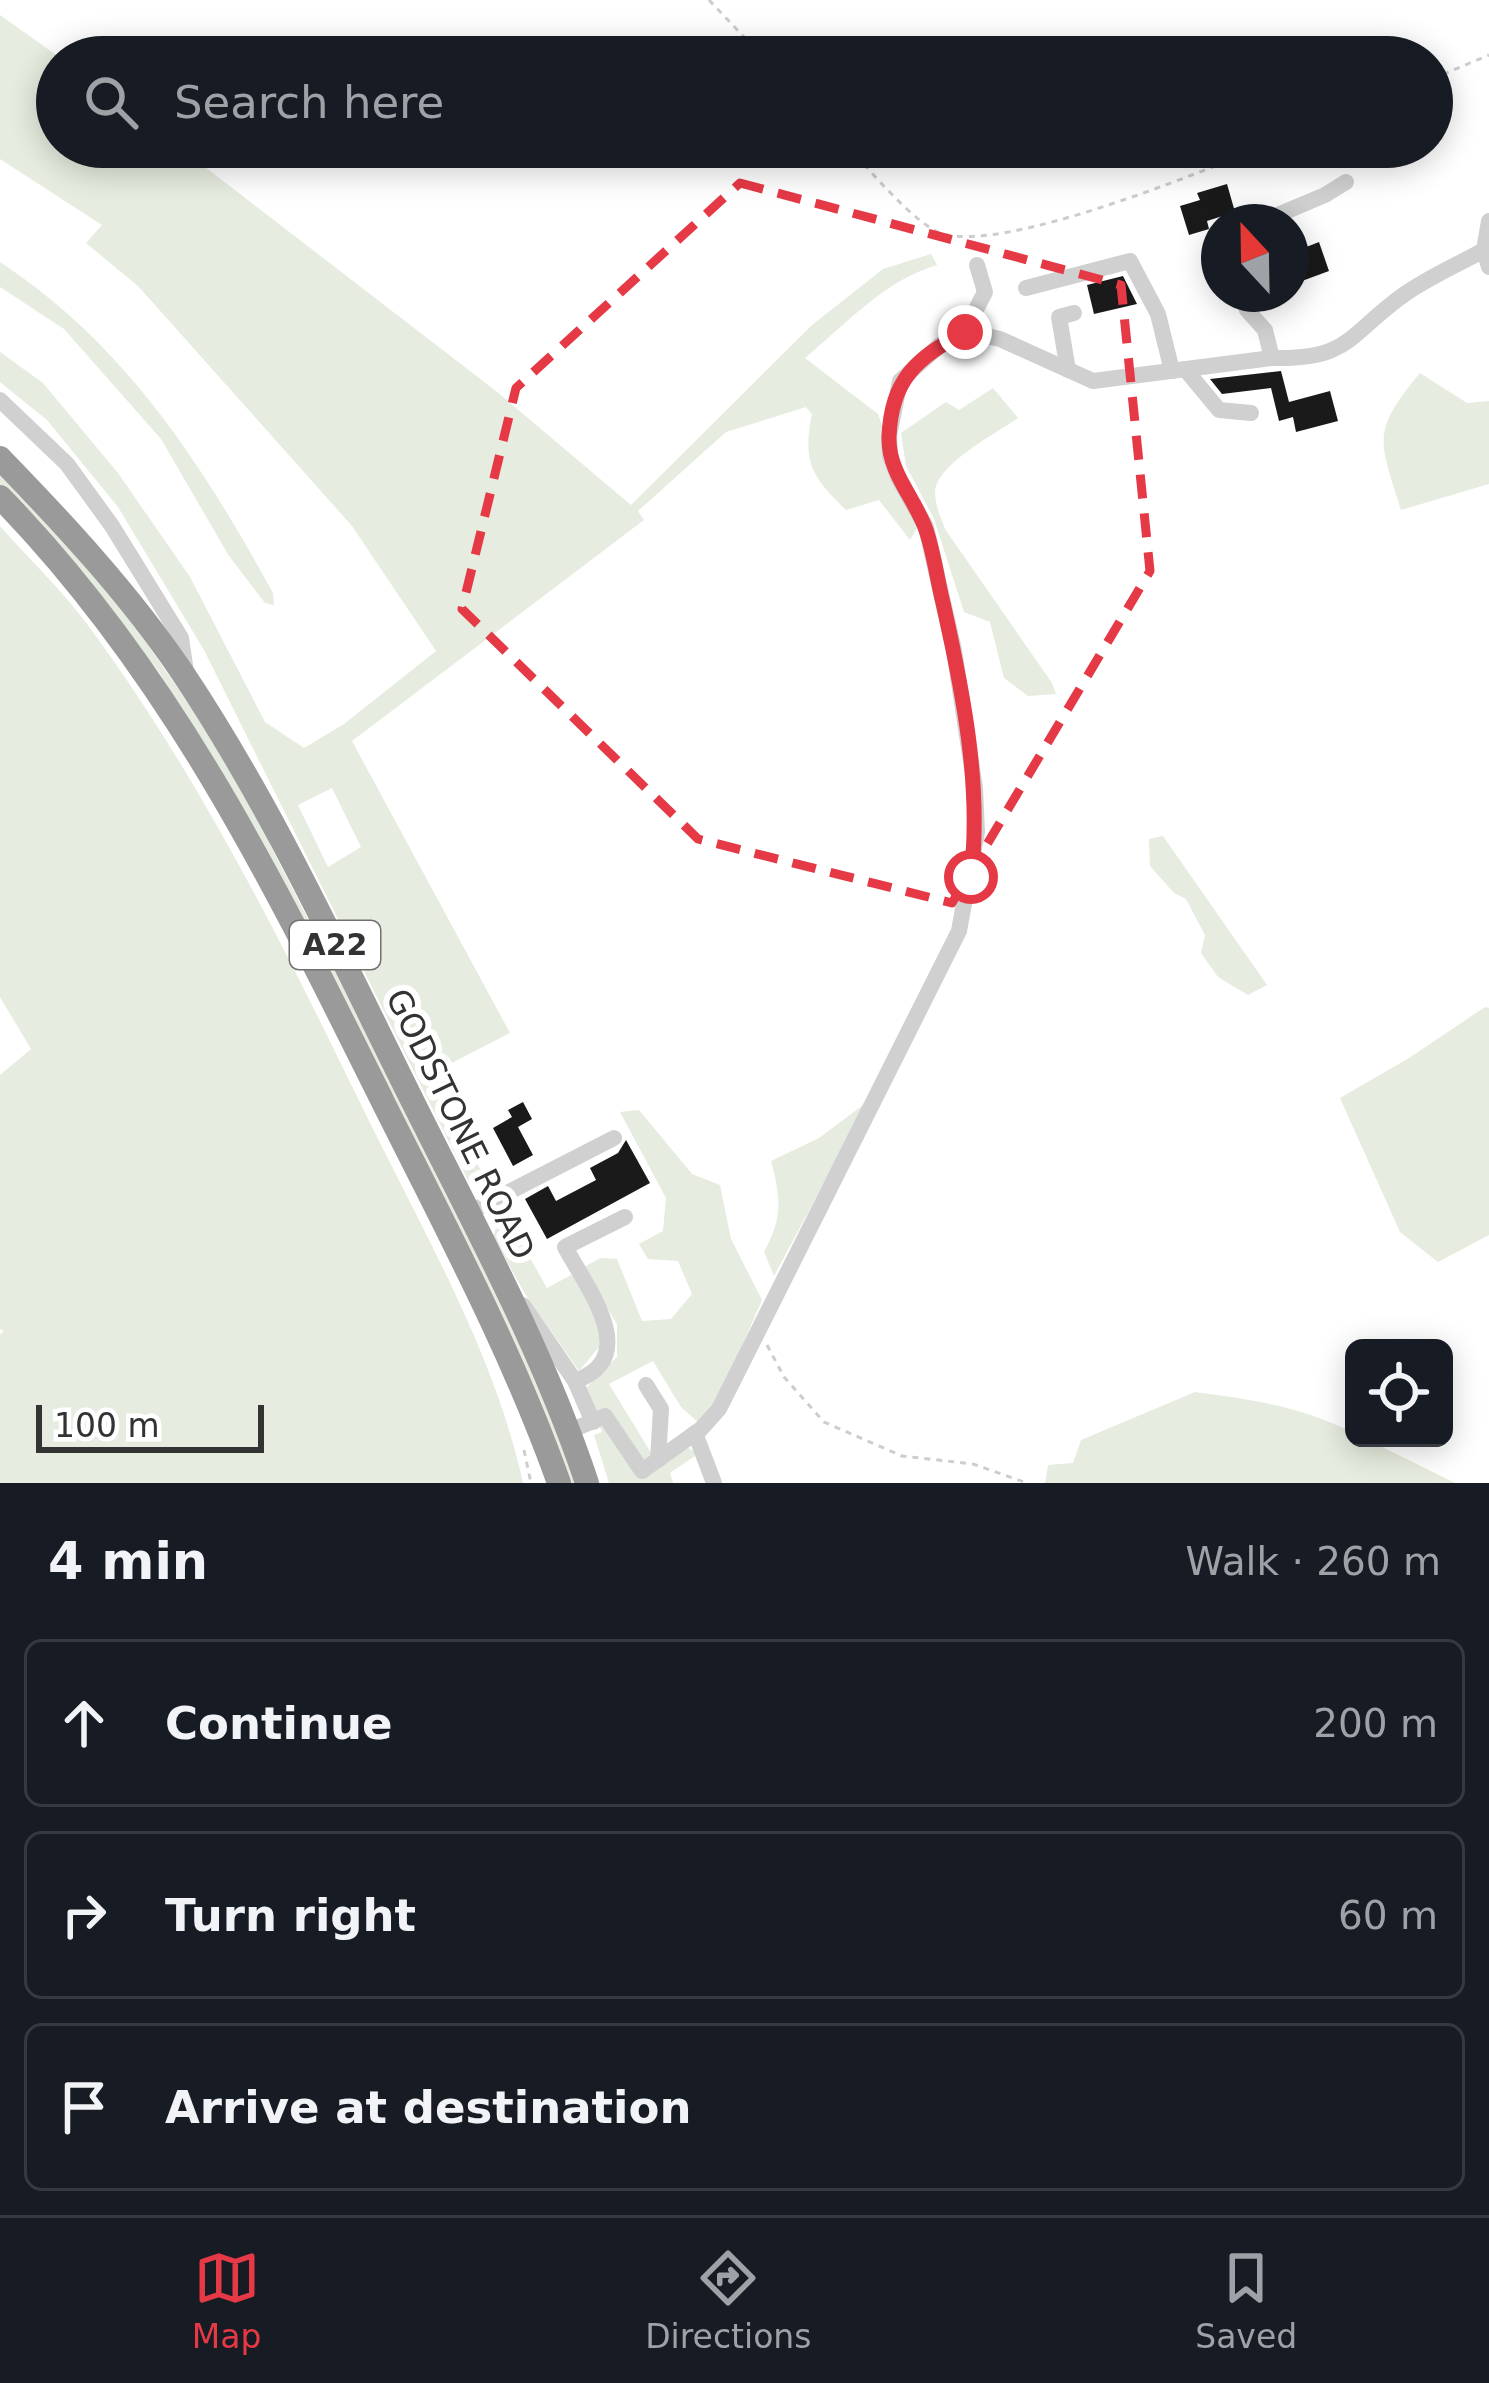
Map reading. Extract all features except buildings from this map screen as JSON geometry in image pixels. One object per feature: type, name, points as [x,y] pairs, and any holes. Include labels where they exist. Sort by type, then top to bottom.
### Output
[{"type":"highway","name":"GODSTONE ROAD","points":[[0,458],[125,597],[239,762],[581,1427],[587,1483]]},
{"type":"highway","name":"GODSTONE ROAD","points":[[0,496],[44,542],[143,668],[210,770],[274,885],[487,1310],[560,1483]]},
{"type":"lane","points":[[1304,204],[1346,182]]},
{"type":"lane","points":[[965,332],[1000,339],[1093,381],[1342,349],[1403,295],[1486,258],[1489,221]]},
{"type":"lane","points":[[1026,288],[1130,261],[1158,314],[1178,370],[1219,410],[1251,412]]},
{"type":"lane","points":[[505,1286],[550,1339],[575,1382],[581,1427],[605,1416],[642,1471],[695,1433],[719,1409],[959,931],[977,832],[975,788],[954,650],[926,527],[898,477],[889,436],[900,381],[940,345],[965,332],[985,292],[977,265]]},
{"type":"lane","points":[[1249,312],[1265,330],[1272,358]]},
{"type":"lane","points":[[1068,370],[1059,317],[1074,313]]},
{"type":"lane","points":[[0,400],[67,464],[112,526],[181,638],[188,682]]},
{"type":"lane","points":[[468,1213],[614,1138]]},
{"type":"lane","points":[[575,1382],[598,1367],[608,1351],[609,1334],[565,1247],[625,1216]]},
{"type":"lane","points":[[646,1384],[661,1409],[658,1460]]},
{"type":"lane","points":[[695,1433],[714,1483]]},
{"type":"path","points":[[709,0],[743,36]]},
{"type":"path","points":[[1453,70],[1489,55]]},
{"type":"path","points":[[868,168],[939,234],[982,239],[1155,191],[1211,168]]},
{"type":"path","points":[[758,1328],[784,1377],[824,1421],[902,1456],[973,1464],[1027,1483]]},
{"type":"path","points":[[523,1444],[531,1483]]},
{"type":"highlighted area","points":[[740,183],[1121,285],[1150,571],[952,903],[698,839],[462,609],[516,388]]},
{"type":"shaded area","points":[[0,15],[36,41],[36,168],[206,168],[496,391],[631,505],[812,325],[883,269],[931,254],[937,265],[883,292],[805,358],[878,414],[917,528],[910,540],[879,500],[846,510],[825,488],[809,457],[812,414],[806,407],[726,432],[638,511],[644,520],[352,741],[510,1033],[428,1075],[491,1188],[470,1184],[204,650],[118,507],[47,420],[0,382],[0,352],[43,383],[118,473],[190,577],[265,722],[304,748],[344,724],[436,651],[352,526],[138,286],[86,243],[102,225],[0,159]],"holes":[[[332,788],[361,847],[328,867],[298,805]]]},
{"type":"shaded area","points":[[0,262],[86,331],[157,410],[218,499],[273,593],[274,605],[265,603],[229,556],[161,439],[64,329],[0,287]]},
{"type":"shaded area","points":[[1420,373],[1467,403],[1489,401],[1489,484],[1401,510],[1384,438],[1393,410]]},
{"type":"shaded area","points":[[993,388],[1018,418],[946,471],[938,481],[936,502],[945,529],[1056,694],[1028,696],[1004,678],[990,622],[964,612],[934,519],[906,466],[901,433],[946,402],[959,410]]},
{"type":"shaded area","points":[[0,469],[118,601],[225,757],[499,1292],[578,1483],[570,1483],[222,774],[158,671],[49,535],[0,484]]},
{"type":"shaded area","points":[[0,526],[80,615],[131,687],[242,870],[458,1300],[495,1390],[523,1483],[0,1483],[0,1335],[4,1331],[0,1329],[0,1075],[31,1049],[0,997]]},
{"type":"shaded area","points":[[1163,836],[1267,985],[1248,995],[1218,977],[1201,953],[1205,935],[1186,899],[1174,893],[1150,866],[1149,839]]},
{"type":"shaded area","points":[[1489,1008],[1489,1235],[1438,1262],[1400,1232],[1340,1098]]},
{"type":"shaded area","points":[[867,1102],[774,1276],[764,1252],[778,1208],[771,1161],[819,1138]]},
{"type":"shaded area","points":[[639,1110],[692,1174],[720,1185],[731,1239],[762,1300],[717,1403],[699,1423],[681,1407],[653,1361],[609,1384],[659,1466],[687,1447],[698,1454],[670,1473],[673,1483],[609,1483],[594,1435],[602,1432],[585,1389],[617,1357],[617,1324],[583,1268],[600,1258],[617,1259],[642,1321],[671,1319],[692,1294],[678,1261],[648,1259],[639,1244],[663,1231],[666,1198],[620,1112]]},
{"type":"shaded area","points":[[503,1210],[547,1288],[573,1274],[601,1324],[599,1347],[579,1371],[525,1294],[493,1236]]},
{"type":"shaded area","points":[[1195,1392],[1315,1416],[1345,1429],[1345,1447],[1382,1447],[1455,1483],[1045,1483],[1048,1465],[1073,1463],[1081,1440]]},
{"type":"route","points":[[965,332],[940,345],[900,381],[889,436],[898,477],[926,527],[954,650],[975,788],[977,832],[971,877]]}]
